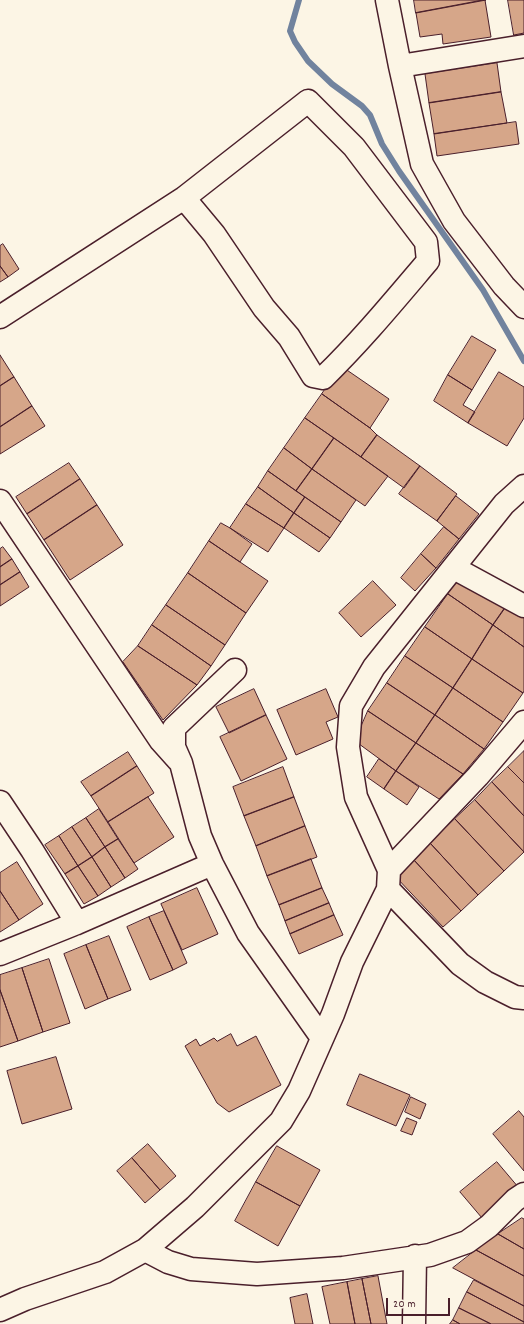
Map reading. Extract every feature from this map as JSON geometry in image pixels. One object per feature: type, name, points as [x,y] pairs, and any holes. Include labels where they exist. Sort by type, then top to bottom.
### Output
[{"type":"street","points":[[387,0],[422,164],[454,221],[504,286],[524,307]]},
{"type":"street","points":[[400,66],[524,46]]},
{"type":"street","points":[[0,316],[184,198],[308,101],[354,148],[426,242],[428,261],[362,340],[323,378],[313,376],[289,337],[264,308],[214,234],[184,198]]},
{"type":"street","points":[[524,486],[504,504],[374,667],[351,706],[348,747],[356,797],[389,880],[460,964],[485,982],[515,997],[524,998]]},
{"type":"street","points":[[0,501],[161,741],[181,763]]},
{"type":"street","points":[[454,568],[524,606]]},
{"type":"street","points":[[235,670],[174,728],[174,746],[181,763],[200,836],[212,864],[248,933],[322,1038]]},
{"type":"street","points":[[0,1310],[25,1298],[105,1272],[145,1250],[195,1207],[281,1122],[299,1091],[333,1014],[352,962],[389,880],[524,722]]},
{"type":"street","points":[[0,802],[32,850],[76,923]]},
{"type":"street","points":[[0,954],[212,864]]},
{"type":"street","points":[[145,1250],[168,1262],[191,1269],[257,1274],[343,1268],[415,1256],[430,1255],[467,1242],[490,1226],[515,1200],[524,1194]]},
{"type":"street","points":[[414,1324],[415,1256]]},
{"type":"building","points":[[414,0],[486,0],[416,13]]},
{"type":"building","points":[[485,0],[491,37],[443,44],[442,34],[420,37],[416,13]]},
{"type":"building","points":[[508,0],[524,0],[524,33],[514,35]]},
{"type":"building","points":[[497,63],[501,92],[429,103],[425,74]]},
{"type":"building","points":[[501,92],[507,123],[434,134],[429,103]]},
{"type":"building","points":[[516,122],[519,144],[437,156],[434,134]]},
{"type":"building","points":[[3,244],[19,269],[8,277],[0,266],[0,246]]},
{"type":"building","points":[[0,266],[8,277],[0,282]]},
{"type":"building","points":[[472,336],[496,350],[472,390],[448,375]]},
{"type":"building","points":[[0,355],[14,377],[0,386]]},
{"type":"building","points":[[341,366],[389,399],[370,428],[322,394]]},
{"type":"building","points":[[499,372],[524,387],[524,418],[507,446],[468,423]]},
{"type":"building","points":[[448,375],[472,390],[463,405],[475,412],[468,423],[434,401]]},
{"type":"building","points":[[14,377],[32,406],[0,427],[0,386]]},
{"type":"building","points":[[322,394],[370,428],[377,435],[361,457],[305,418]]},
{"type":"building","points":[[32,406],[45,426],[0,454],[0,427]]},
{"type":"building","points":[[305,418],[334,438],[312,469],[284,448]]},
{"type":"building","points":[[377,435],[420,466],[404,488],[361,457]]},
{"type":"building","points":[[334,438],[388,476],[365,506],[312,469]]},
{"type":"building","points":[[284,448],[312,469],[296,491],[268,471]]},
{"type":"building","points":[[69,463],[80,479],[27,514],[16,497]]},
{"type":"building","points":[[420,466],[457,494],[437,521],[399,494]]},
{"type":"building","points":[[312,469],[356,500],[341,522],[296,491]]},
{"type":"building","points":[[268,471],[305,497],[294,513],[258,487]]},
{"type":"building","points":[[80,479],[97,505],[44,540],[27,514]]},
{"type":"building","points":[[258,487],[294,513],[284,528],[246,504]]},
{"type":"building","points":[[456,496],[479,514],[459,539],[437,521]]},
{"type":"building","points":[[305,497],[341,522],[330,538],[294,513]]},
{"type":"building","points":[[246,504],[284,528],[268,552],[230,528]]},
{"type":"building","points":[[97,505],[123,545],[70,580],[44,540]]},
{"type":"building","points":[[294,513],[330,538],[319,552],[284,528]]},
{"type":"building","points":[[221,523],[252,544],[240,562],[209,541]]},
{"type":"building","points":[[444,527],[459,539],[436,568],[421,554]]},
{"type":"building","points":[[209,541],[268,581],[246,613],[188,573]]},
{"type":"building","points":[[3,547],[12,559],[0,567],[0,549]]},
{"type":"building","points":[[421,554],[436,568],[415,591],[401,578]]},
{"type":"building","points":[[12,559],[20,572],[0,585],[0,567]]},
{"type":"building","points":[[20,572],[29,587],[0,606],[0,585]]},
{"type":"building","points":[[188,573],[246,613],[225,645],[166,605]]},
{"type":"building","points":[[459,577],[505,608],[493,625],[448,594]]},
{"type":"building","points":[[373,581],[396,605],[361,637],[339,613]]},
{"type":"building","points":[[448,594],[493,625],[472,659],[425,627]]},
{"type":"building","points":[[166,605],[225,645],[211,666],[152,625]]},
{"type":"building","points":[[507,605],[524,617],[524,647],[493,625]]},
{"type":"building","points":[[152,625],[211,666],[197,685],[138,646]]},
{"type":"building","points":[[493,625],[524,647],[523,693],[472,659]]},
{"type":"building","points":[[425,627],[472,659],[453,688],[405,656]]},
{"type":"building","points":[[138,646],[197,685],[163,720],[123,662]]},
{"type":"building","points":[[405,656],[453,688],[435,715],[387,683]]},
{"type":"building","points":[[472,659],[523,693],[503,722],[453,688]]},
{"type":"building","points":[[387,683],[435,715],[416,743],[368,711]]},
{"type":"building","points":[[453,688],[503,722],[484,749],[435,715]]},
{"type":"building","points":[[254,689],[266,715],[229,733],[216,707]]},
{"type":"building","points":[[326,689],[338,717],[326,722],[333,739],[296,755],[277,710]]},
{"type":"building","points":[[368,711],[416,743],[396,771],[355,741]]},
{"type":"building","points":[[266,715],[287,759],[241,781],[220,737]]},
{"type":"building","points":[[435,715],[484,749],[463,774],[416,743]]},
{"type":"building","points":[[416,743],[463,774],[439,799],[396,771]]},
{"type":"building","points":[[524,751],[524,783],[508,767]]},
{"type":"building","points":[[128,752],[137,766],[91,796],[81,782]]},
{"type":"building","points":[[379,759],[396,771],[384,789],[367,777]]},
{"type":"building","points":[[137,766],[154,793],[108,822],[91,796]]},
{"type":"building","points":[[283,767],[294,797],[244,816],[233,787]]},
{"type":"building","points":[[508,767],[524,783],[524,816],[492,782]]},
{"type":"building","points":[[396,771],[419,787],[407,805],[384,789]]},
{"type":"building","points":[[492,782],[524,816],[524,852],[475,800]]},
{"type":"building","points":[[148,797],[174,837],[134,863],[108,822]]},
{"type":"building","points":[[294,797],[305,826],[256,846],[244,816]]},
{"type":"building","points":[[475,800],[524,852],[504,871],[455,819]]},
{"type":"building","points":[[99,809],[118,839],[105,847],[86,818]]},
{"type":"building","points":[[86,818],[105,847],[92,857],[72,827]]},
{"type":"building","points":[[455,819],[504,871],[478,895],[430,843]]},
{"type":"building","points":[[305,826],[317,857],[267,876],[256,846]]},
{"type":"building","points":[[72,827],[92,857],[78,866],[59,836]]},
{"type":"building","points":[[59,836],[78,866],[65,874],[45,845]]},
{"type":"building","points":[[118,839],[138,869],[125,878],[105,847]]},
{"type":"building","points":[[430,843],[478,895],[461,911],[413,859]]},
{"type":"building","points":[[105,847],[125,878],[111,887],[92,857]]},
{"type":"building","points":[[92,857],[111,887],[98,896],[78,866]]},
{"type":"building","points":[[311,859],[322,888],[279,905],[267,876]]},
{"type":"building","points":[[413,859],[461,911],[443,927],[395,876]]},
{"type":"building","points":[[17,862],[43,904],[19,920],[0,891],[0,873]]},
{"type":"building","points":[[78,866],[98,896],[84,904],[65,874]]},
{"type":"building","points":[[197,888],[218,934],[182,950],[161,904]]},
{"type":"building","points":[[322,888],[329,903],[285,921],[279,905]]},
{"type":"building","points":[[0,891],[19,920],[0,932]]},
{"type":"building","points":[[329,903],[334,915],[290,934],[285,921]]},
{"type":"building","points":[[164,911],[187,963],[173,970],[149,917]]},
{"type":"building","points":[[334,915],[343,935],[299,954],[290,934]]},
{"type":"building","points":[[149,917],[173,970],[150,980],[127,927]]},
{"type":"building","points":[[109,936],[131,990],[108,999],[86,945]]},
{"type":"building","points":[[86,945],[108,999],[85,1009],[64,954]]},
{"type":"building","points":[[49,959],[70,1023],[43,1032],[22,968]]},
{"type":"building","points":[[22,968],[43,1032],[18,1041],[0,990],[0,975]]},
{"type":"building","points":[[0,990],[18,1041],[0,1047]]},
{"type":"building","points":[[231,1034],[237,1046],[256,1036],[281,1085],[229,1112],[217,1103],[185,1046],[196,1039],[200,1046],[214,1038],[217,1041]]},
{"type":"building","points":[[56,1057],[72,1109],[22,1124],[7,1071]]},
{"type":"building","points":[[360,1074],[410,1095],[396,1126],[347,1105]]},
{"type":"building","points":[[411,1097],[426,1104],[420,1119],[405,1112]]},
{"type":"building","points":[[519,1111],[524,1117],[524,1171],[493,1134]]},
{"type":"building","points":[[407,1118],[417,1122],[412,1135],[401,1131]]},
{"type":"building","points":[[148,1144],[176,1176],[160,1190],[132,1158]]},
{"type":"building","points":[[277,1146],[320,1170],[300,1206],[256,1182]]},
{"type":"building","points":[[132,1158],[160,1190],[145,1203],[117,1171]]},
{"type":"building","points":[[497,1162],[519,1188],[482,1218],[460,1192]]},
{"type":"building","points":[[256,1182],[300,1206],[278,1246],[235,1221]]},
{"type":"building","points":[[522,1218],[524,1219],[524,1249],[498,1234]]},
{"type":"building","points":[[498,1234],[524,1249],[524,1276],[476,1250]]},
{"type":"building","points":[[476,1250],[524,1276],[524,1306],[453,1268]]},
{"type":"building","points":[[378,1276],[387,1324],[371,1324],[362,1279]]},
{"type":"building","points":[[362,1279],[371,1324],[355,1324],[347,1282]]},
{"type":"building","points":[[474,1280],[524,1306],[524,1322],[467,1292]]},
{"type":"building","points":[[347,1282],[355,1324],[330,1324],[322,1287]]},
{"type":"building","points":[[467,1292],[524,1322],[524,1324],[491,1324],[459,1308]]},
{"type":"building","points":[[307,1294],[313,1324],[295,1324],[290,1298]]},
{"type":"building","points":[[459,1308],[491,1324],[460,1324],[453,1320]]},
{"type":"building","points":[[453,1320],[460,1324],[450,1324]]},
{"type":"waterway","points":[[299,0],[290,31],[295,42],[308,61],[332,84],[362,106],[370,115],[382,144],[399,171],[483,290],[524,361]]}]
